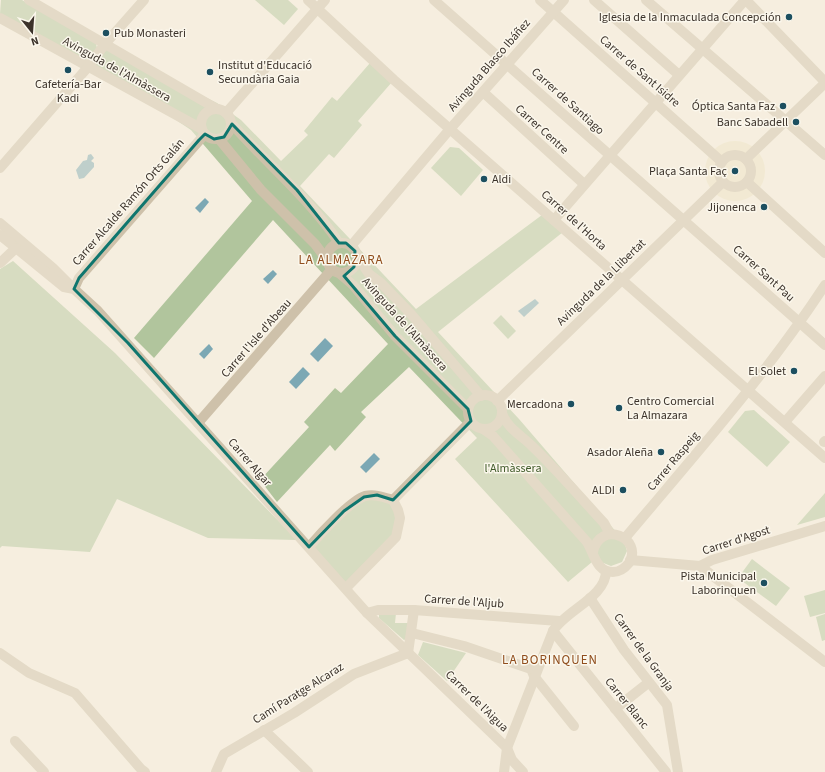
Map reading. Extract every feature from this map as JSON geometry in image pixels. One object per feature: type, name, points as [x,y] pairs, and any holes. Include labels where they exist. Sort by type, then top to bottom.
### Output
[{"type":"street","name":"Avinguda de l'Almàssera","points":[[29,0],[222,111]]},
{"type":"street","points":[[0,168],[144,0]]},
{"type":"street","name":"Carrer de l'Horta","points":[[308,0],[390,76],[825,458]]},
{"type":"street","points":[[325,0],[222,111],[208,111],[202,119],[204,132],[209,137],[219,139],[260,190],[318,247],[327,260],[336,271],[350,270],[354,266],[357,256],[351,246],[346,243],[339,243],[333,246],[328,252],[327,260]]},
{"type":"street","name":"Carrer de Santiago","points":[[434,0],[685,220]]},
{"type":"street","name":"Carrer de Sant Isidre","points":[[540,0],[722,162]]},
{"type":"street","name":"Avinguda Blasco Ibáñez","points":[[450,129],[564,0]]},
{"type":"street","points":[[594,0],[679,75]]},
{"type":"street","points":[[646,0],[825,155]]},
{"type":"street","points":[[554,220],[746,0],[825,82],[786,122],[746,159]]},
{"type":"street","name":"Avinguda de l'Almàssera","points":[[0,18],[204,132]]},
{"type":"street","name":"Carrer Centre","points":[[483,92],[584,184]]},
{"type":"street","points":[[222,111],[232,124],[297,190],[325,223],[339,243]]},
{"type":"street","points":[[219,139],[228,134],[232,124]]},
{"type":"street","points":[[351,246],[450,129]]},
{"type":"street","name":"Carrer Alcalde Ramón Orts Galán","points":[[74,289],[79,278],[204,132]]},
{"type":"street","points":[[733,155],[746,159],[751,168],[751,173],[747,182],[738,187],[727,185],[723,182],[719,172],[722,162],[733,155]]},
{"type":"street","name":"Avinguda de la Llibertat","points":[[497,401],[723,182]]},
{"type":"street","points":[[747,182],[825,253]]},
{"type":"street","name":"Carrer Sant Pau","points":[[685,220],[825,345]]},
{"type":"street","name":"Carrer Algar","points":[[0,223],[53,268],[98,311],[147,368],[367,613],[408,653]]},
{"type":"street","name":"Carrer Algar","points":[[0,235],[64,287],[74,289]]},
{"type":"street","points":[[3,257],[16,248]]},
{"type":"street","name":"Avinguda de l'Almàssera","points":[[357,256],[365,270],[414,318],[481,396]]},
{"type":"street","name":"Avinguda de l'Almàssera","points":[[336,271],[353,285],[395,336],[468,409]]},
{"type":"street","name":"Carrer l'Isle d'Abeau","points":[[198,423],[336,271]]},
{"type":"street","name":"Carrer Raspeig","points":[[625,538],[749,391],[800,323],[825,285]]},
{"type":"street","points":[[785,422],[825,376]]},
{"type":"street","points":[[593,552],[596,543],[602,537],[610,534],[620,535],[625,538],[632,550],[630,560],[619,571],[606,571],[599,566],[587,542],[493,436],[476,426],[471,421],[468,409],[472,402],[481,396],[492,397],[497,401],[505,421],[532,446],[598,517],[610,534]]},
{"type":"street","points":[[483,429],[492,427],[498,423],[502,412]]},
{"type":"street","points":[[393,500],[471,421]]},
{"type":"street","points":[[308,547],[344,511],[364,497],[376,495],[393,500],[400,518],[396,537],[346,588]]},
{"type":"street","name":"Carrer d'Agost","points":[[630,560],[700,566],[712,560],[825,526]]},
{"type":"street","points":[[700,566],[825,662]]},
{"type":"street","points":[[504,772],[507,748],[534,676],[553,631],[559,621],[590,598],[602,586],[606,577],[606,571]]},
{"type":"street","name":"Carrer de la Granja","points":[[590,598],[624,650],[648,683],[667,705],[678,772]]},
{"type":"street","name":"Carrer de l'Aljub","points":[[367,613],[378,610],[414,610],[559,621]]},
{"type":"street","points":[[408,653],[414,610]]},
{"type":"street","name":"Carrer Blanc","points":[[553,631],[666,772]]},
{"type":"street","points":[[412,633],[464,646],[531,669],[534,676],[574,726]]},
{"type":"street","points":[[0,653],[30,673],[75,693],[146,772]]},
{"type":"street","name":"Camí Paratge Alcaraz","points":[[217,772],[224,754],[354,674],[408,653]]},
{"type":"street","name":"Carrer de l'Aigua","points":[[408,653],[507,748],[512,760],[523,772]]},
{"type":"street","points":[[615,708],[648,683]]},
{"type":"street","points":[[264,730],[308,772]]},
{"type":"street","points":[[15,741],[44,772]]},
{"type":"highlighted area","points":[[232,124],[297,190],[339,243],[346,243],[355,251],[354,267],[344,276],[395,336],[468,409],[471,421],[393,500],[377,495],[364,497],[344,511],[309,547],[128,343],[74,289],[79,278],[199,140],[205,134],[214,139],[224,137]]},
{"type":"green space","name":"l'Almàssera","points":[[1,0],[22,0],[89,39],[96,44],[97,48],[108,49],[217,103],[241,120],[281,161],[308,135],[304,131],[332,97],[337,101],[370,63],[392,82],[358,121],[362,125],[334,158],[329,154],[300,186],[416,309],[542,215],[563,232],[438,332],[519,419],[624,541],[627,551],[622,562],[611,566],[601,562],[598,557],[568,582],[455,459],[477,438],[409,367],[361,412],[366,417],[335,451],[330,445],[277,502],[260,480],[309,427],[304,422],[335,388],[341,393],[388,344],[273,220],[154,358],[134,338],[252,201],[191,130],[97,67],[89,58],[85,60],[0,14]]},
{"type":"green space","points":[[255,0],[288,0],[298,9],[284,25]]},
{"type":"green space","points":[[450,147],[459,148],[483,170],[461,196],[431,168]]},
{"type":"green space","points":[[13,261],[115,353],[297,540],[208,538],[117,499],[90,552],[2,546],[0,548],[0,269]]},
{"type":"green space","points":[[501,315],[516,331],[508,339],[493,323]]},
{"type":"green space","points":[[754,410],[790,442],[767,467],[728,432],[745,411]]},
{"type":"green space","points":[[825,493],[825,517],[797,525]]},
{"type":"green space","points":[[377,495],[398,509],[396,537],[346,588],[309,547],[344,511]]},
{"type":"green space","name":"Pista Municipal Laborinquen","points":[[752,559],[790,588],[776,606],[738,578]]},
{"type":"green space","points":[[825,590],[825,613],[810,617],[804,596]]},
{"type":"green space","points":[[396,613],[395,623],[410,623],[408,638],[404,640],[379,618],[379,614]]},
{"type":"green space","points":[[825,614],[825,640],[822,641],[816,617]]},
{"type":"green space","points":[[423,642],[466,653],[447,681],[418,655]]},
{"type":"shaded area","name":"Plaça Santa Faç","points":[[735,141],[751,146],[756,150],[760,155],[765,171],[760,187],[756,192],[751,196],[735,201],[719,196],[714,192],[710,187],[705,171],[710,155],[714,150],[719,146]]},
{"type":"water","points":[[91,154],[94,158],[91,161],[94,163],[94,167],[84,178],[79,179],[76,170],[83,161],[87,160],[88,155]]},
{"type":"water","points":[[205,198],[209,202],[200,213],[195,208]]},
{"type":"water","points":[[273,270],[277,274],[268,284],[263,279]]},
{"type":"water","points":[[535,299],[539,303],[524,317],[518,311]]},
{"type":"water","points":[[325,338],[333,346],[318,362],[310,354]]},
{"type":"water","points":[[209,344],[213,349],[204,359],[199,354]]},
{"type":"water","points":[[303,367],[310,374],[296,389],[289,382]]},
{"type":"water","points":[[374,453],[380,459],[366,473],[360,467]]},
{"type":"place","name":"Iglesia de la Inmaculada Concepción","points":[[789,17]]},
{"type":"place","name":"Pub Monasteri","points":[[106,33]]},
{"type":"place","name":"Cafetería-Bar Kadi","points":[[68,70]]},
{"type":"place","name":"Institut d'Educació Secundària Gaia","points":[[210,72]]},
{"type":"place","name":"Óptica Santa Faz","points":[[783,106]]},
{"type":"place","name":"Banc Sabadell","points":[[796,122]]},
{"type":"place","name":"Plaça Santa Faç","points":[[735,171]]},
{"type":"place","name":"Aldi","points":[[484,179]]},
{"type":"place","name":"Jijonenca","points":[[764,207]]},
{"type":"place","name":"El Solet","points":[[794,371]]},
{"type":"place","name":"Mercadona","points":[[571,404]]},
{"type":"place","name":"Centro Comercial La Almazara","points":[[619,408]]},
{"type":"place","name":"Asador Aleña","points":[[661,452]]},
{"type":"place","name":"ALDI","points":[[623,490]]},
{"type":"place","name":"Pista Municipal Laborinquen","points":[[764,583]]},
{"type":"district","name":"LA ALMAZARA","points":[[341,259]]},
{"type":"district","name":"LA BORINQUEN","points":[[550,659]]}]
